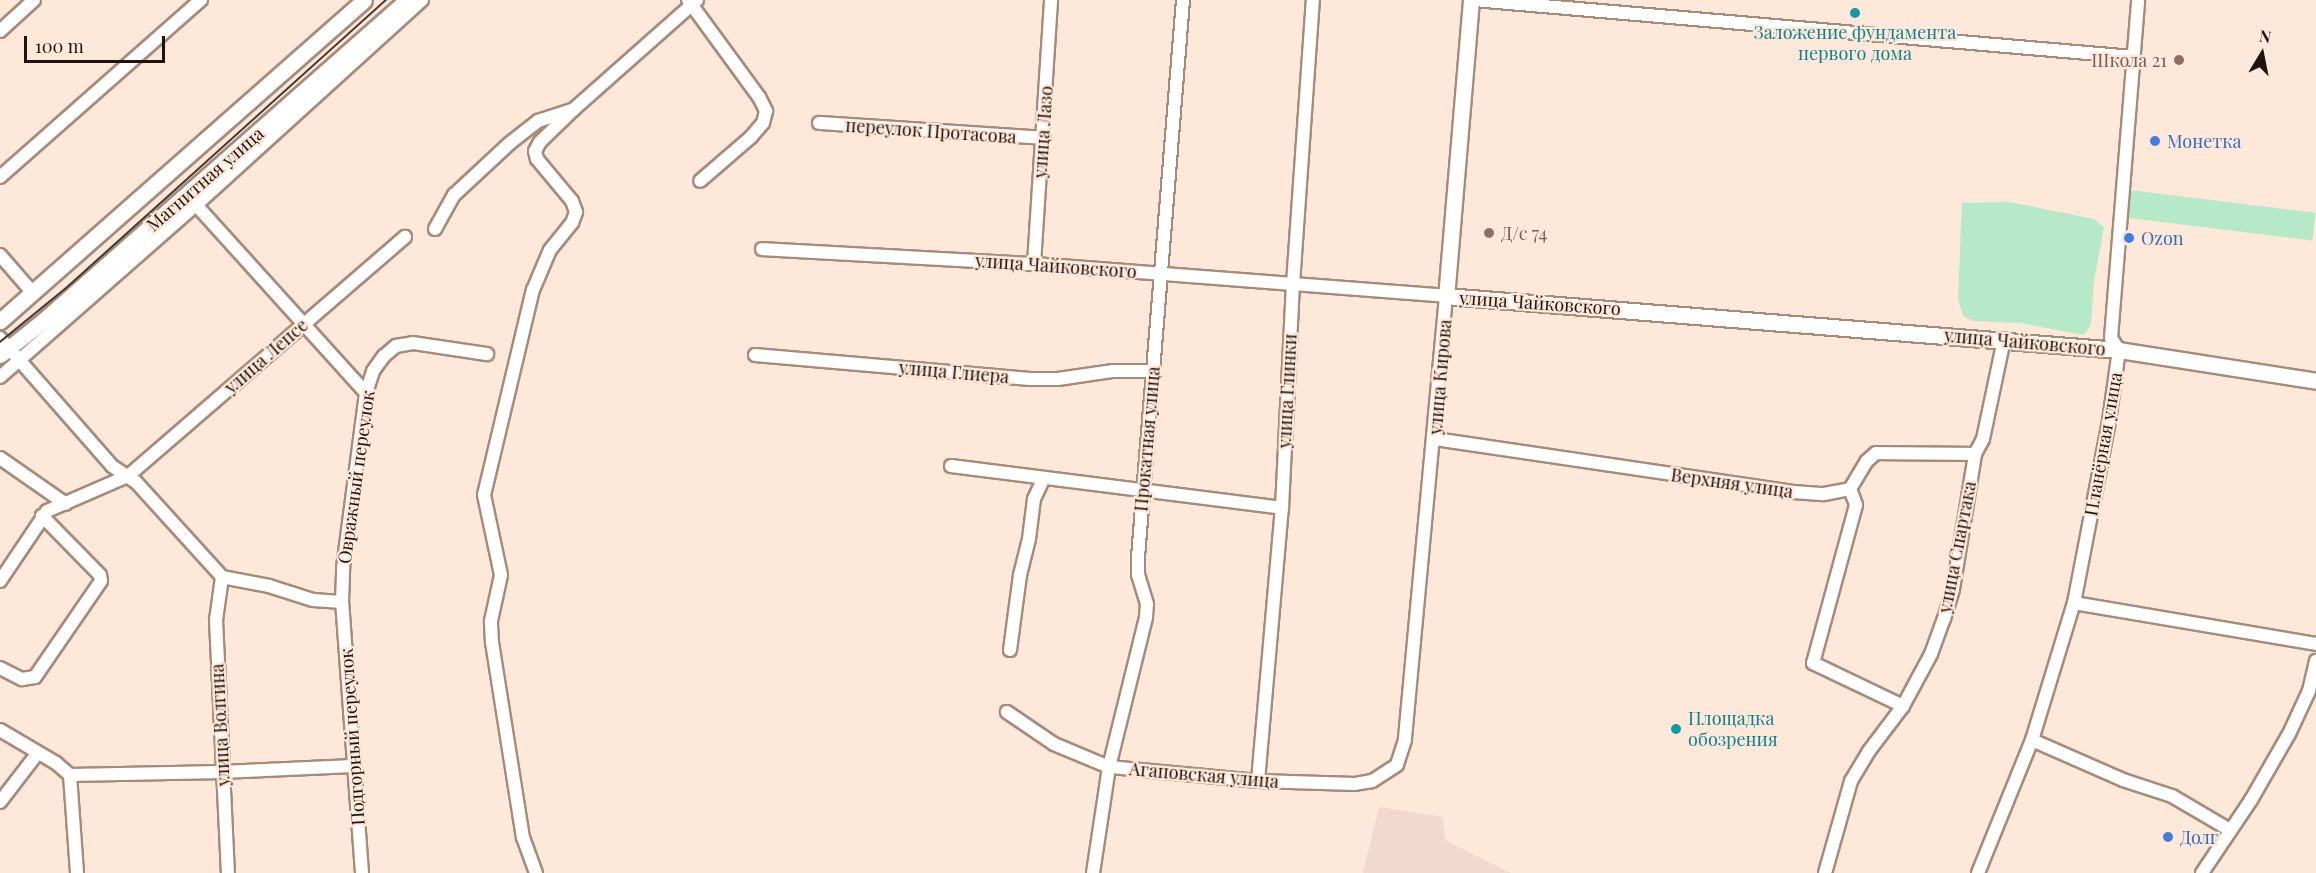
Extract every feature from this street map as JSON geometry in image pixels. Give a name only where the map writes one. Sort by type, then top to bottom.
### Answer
[{"type":"main road","name":"Магнитная улица","points":[[0,321],[364,0]]},
{"type":"main road","name":"Магнитная улица","points":[[8,350],[194,198],[407,0]]},
{"type":"main road","name":"улица Кирова","points":[[1446,296],[1473,0]]},
{"type":"main road","name":"улица Чайковского","points":[[1446,296],[2119,350],[2316,381]]},
{"type":"street","points":[[0,31],[34,0]]},
{"type":"street","points":[[0,177],[201,0]]},
{"type":"street","points":[[366,393],[194,198],[422,0]]},
{"type":"street","name":"улица Лазо","points":[[1034,264],[1051,0]]},
{"type":"street","name":"Прокатная улица","points":[[1093,873],[1109,767],[1146,617],[1145,595],[1137,568],[1183,0]]},
{"type":"street","name":"улица Глинки","points":[[1258,781],[1282,508],[1293,284],[1313,0]]},
{"type":"street","points":[[1473,0],[1611,10],[2133,57]]},
{"type":"street","name":"Планёрная улица","points":[[1978,873],[2032,740],[2074,603],[2109,421],[2119,350],[2111,338],[2138,0]]},
{"type":"street","points":[[536,873],[523,838],[492,643],[491,621],[501,574],[484,495],[533,290],[550,250],[572,223],[576,212],[572,201],[537,159],[535,150],[540,142],[574,109],[692,1],[759,97],[766,111],[763,123],[743,144],[700,181]]},
{"type":"street","points":[[435,229],[454,195],[510,143],[538,121],[574,109]]},
{"type":"street","name":"переулок Протасова","points":[[819,123],[1043,138]]},
{"type":"street","name":"улица Лепсе","points":[[42,516],[128,476],[405,237]]},
{"type":"street","name":"улица Чайковского","points":[[762,249],[1034,264],[1446,296]]},
{"type":"street","points":[[0,255],[32,292]]},
{"type":"street","name":"улица Кирова","points":[[1402,753],[1435,439],[1446,296]]},
{"type":"street","name":"улица Спартака","points":[[1825,873],[1851,781],[1869,750],[1903,706],[1931,654],[1953,589],[1975,454],[1983,439],[2004,339]]},
{"type":"street","name":"Овражный переулок","points":[[342,602],[343,568],[366,393],[373,371],[384,356],[396,346],[413,343],[487,354]]},
{"type":"street","points":[[0,377],[8,350]]},
{"type":"street","points":[[8,350],[112,466],[128,476],[222,577],[269,586],[313,600],[342,602]]},
{"type":"street","name":"улица Глиера","points":[[755,354],[1030,379],[1058,379],[1113,371],[1153,371]]},
{"type":"street","name":"Верхняя улица","points":[[1435,439],[1793,492],[1824,494],[1850,489]]},
{"type":"street","points":[[1903,706],[1813,663],[1856,505],[1850,489],[1868,461],[1876,453],[1975,454]]},
{"type":"street","points":[[0,458],[66,504]]},
{"type":"street","points":[[951,466],[1282,508]]},
{"type":"street","points":[[1010,650],[1020,575],[1029,539],[1034,499],[1044,478]]},
{"type":"street","points":[[0,581],[42,516],[102,578],[35,677],[22,679],[0,668]]},
{"type":"street","name":"улица Волгина","points":[[222,577],[216,620],[228,873]]},
{"type":"street","name":"Подгорный переулок","points":[[342,602],[362,873]]},
{"type":"street","points":[[2074,603],[2316,644]]},
{"type":"street","points":[[2202,873],[2251,800],[2289,734],[2309,691],[2316,661]]},
{"type":"street","name":"Агаповская улица","points":[[1006,712],[1054,744],[1109,767],[1258,781],[1362,784],[1386,775],[1397,765],[1402,753]]},
{"type":"street","points":[[0,730],[37,754],[56,763],[70,775],[222,772],[353,766]]},
{"type":"street","points":[[2032,740],[2123,780],[2172,796],[2230,830]]},
{"type":"street","points":[[0,801],[37,754]]},
{"type":"street","points":[[70,775],[76,873]]},
{"type":"shaded area","points":[[1379,807],[1443,817],[1445,840],[1511,873],[1363,873]]},
{"type":"green space","points":[[2130,190],[2316,213],[2312,241],[2127,218]]},
{"type":"green space","points":[[2009,202],[2094,219],[2104,227],[2094,281],[2091,325],[2084,335],[2020,323],[1973,321],[1963,316],[1958,299],[1962,203]]},
{"type":"tram line","points":[[0,342],[65,289],[386,0]]},
{"type":"place","name":"Заложение фундамента первого дома","points":[[1855,13]]},
{"type":"place","name":"Школа 21","points":[[2179,60]]},
{"type":"place","name":"Монетка","points":[[2155,141]]},
{"type":"place","name":"Д/с 74","points":[[1489,233]]},
{"type":"place","name":"Ozon","points":[[2129,238]]},
{"type":"place","name":"Площадка обозрения","points":[[1676,729]]},
{"type":"place","name":"Долг","points":[[2168,837]]}]
